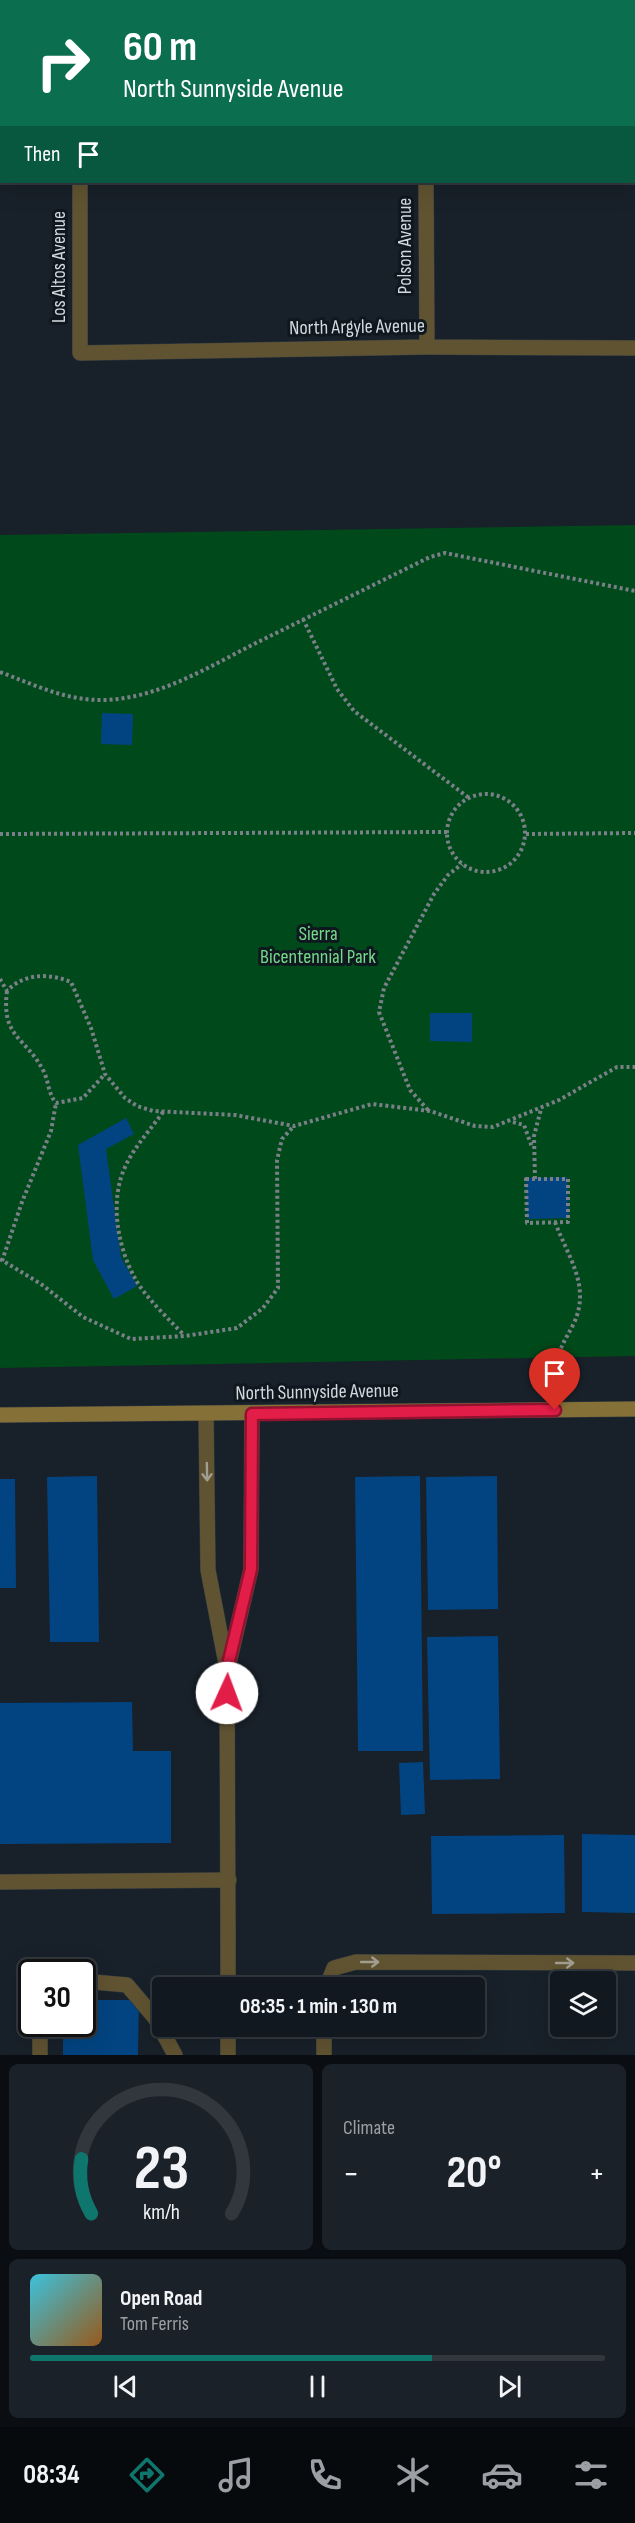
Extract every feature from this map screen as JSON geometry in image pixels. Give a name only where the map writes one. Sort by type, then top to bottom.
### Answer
[{"type":"main road","name":"North Sunnyside Avenue","points":[[0,1415],[635,1409]]},
{"type":"street","name":"Los Altos Avenue","points":[[80,183],[80,353]]},
{"type":"street","name":"Polson Avenue","points":[[426,183],[427,347]]},
{"type":"street","name":"North Argyle Avenue","points":[[80,353],[427,347],[635,348]]},
{"type":"street","points":[[206,1414],[208,1570],[227,1669],[228,1977]]},
{"type":"street","points":[[227,1669],[251,1569],[252,1414]]},
{"type":"street","points":[[0,1882],[229,1880]]},
{"type":"street","points":[[330,1977],[334,1968],[356,1962],[635,1963]]},
{"type":"street","points":[[96,1982],[126,1985],[155,2018],[175,2055]]},
{"type":"street","points":[[40,2037],[40,2055]]},
{"type":"street","points":[[228,2037],[228,2055]]},
{"type":"street","points":[[324,2037],[324,2055]]},
{"type":"path","points":[[0,672],[48,692],[74,699],[105,700],[134,697],[203,670],[430,557],[445,553],[635,591]]},
{"type":"path","points":[[303,619],[337,689],[354,711],[451,787],[469,798]]},
{"type":"path","points":[[489,794],[508,800],[521,815],[526,834],[518,857],[498,871],[485,872],[462,864],[449,844],[447,832],[453,812],[469,798],[489,794]]},
{"type":"path","points":[[0,834],[447,832]]},
{"type":"path","points":[[526,834],[635,833]]},
{"type":"path","points":[[430,1111],[410,1090],[379,1012],[384,988],[434,894],[448,875],[462,864]]},
{"type":"path","points":[[7,991],[29,976],[57,976],[71,982],[91,1028],[105,1074],[124,1098],[137,1106],[163,1112],[235,1115],[294,1126],[372,1104],[430,1111],[475,1126],[493,1127],[542,1108],[617,1067],[635,1067]]},
{"type":"path","points":[[0,980],[7,991],[4,1011],[13,1035],[28,1050],[44,1074],[50,1095],[56,1103],[51,1131],[1,1260],[41,1284],[84,1317],[131,1339],[185,1336],[237,1328],[263,1308],[278,1288],[277,1160],[282,1139],[294,1126]]},
{"type":"path","points":[[56,1103],[84,1098],[105,1074]]},
{"type":"path","points":[[535,1179],[534,1136],[542,1108]]},
{"type":"path","points":[[163,1112],[126,1165],[117,1192],[116,1215],[122,1243],[136,1281],[185,1336]]},
{"type":"path","points":[[510,1122],[524,1125],[535,1160]]},
{"type":"path","points":[[526,1179],[568,1179],[568,1222],[555,1222],[527,1223],[526,1179]]},
{"type":"path","points":[[555,1222],[581,1283],[581,1301],[574,1323],[560,1345],[556,1365]]},
{"type":"green space","name":"Sierra Bicentennial Park","points":[[635,525],[635,1356],[0,1368],[0,535]]},
{"type":"building","points":[[102,713],[133,714],[132,745],[101,744]]},
{"type":"building","points":[[430,1013],[472,1013],[472,1042],[430,1041]]},
{"type":"building","points":[[126,1118],[134,1134],[106,1149],[121,1257],[137,1286],[114,1299],[93,1260],[78,1145]]},
{"type":"building","points":[[567,1177],[569,1218],[527,1219],[526,1178]]},
{"type":"building","points":[[97,1476],[99,1642],[50,1642],[47,1477]]},
{"type":"building","points":[[420,1476],[423,1751],[358,1751],[355,1477]]},
{"type":"building","points":[[497,1476],[498,1609],[428,1610],[426,1477]]},
{"type":"building","points":[[0,1479],[15,1479],[16,1588],[0,1588]]},
{"type":"building","points":[[498,1636],[500,1779],[430,1780],[427,1637]]},
{"type":"building","points":[[132,1702],[133,1751],[171,1751],[171,1843],[0,1844],[0,1703]]},
{"type":"building","points":[[423,1762],[425,1814],[401,1815],[399,1763]]},
{"type":"building","points":[[582,1834],[635,1835],[635,1913],[582,1912]]},
{"type":"building","points":[[564,1835],[565,1913],[432,1914],[431,1836]]},
{"type":"building","points":[[96,2000],[139,2000],[138,2055],[63,2055],[63,2037],[96,2037]]},
{"type":"route","points":[[227,1693],[227,1669],[251,1569],[252,1414],[555,1410]]}]
